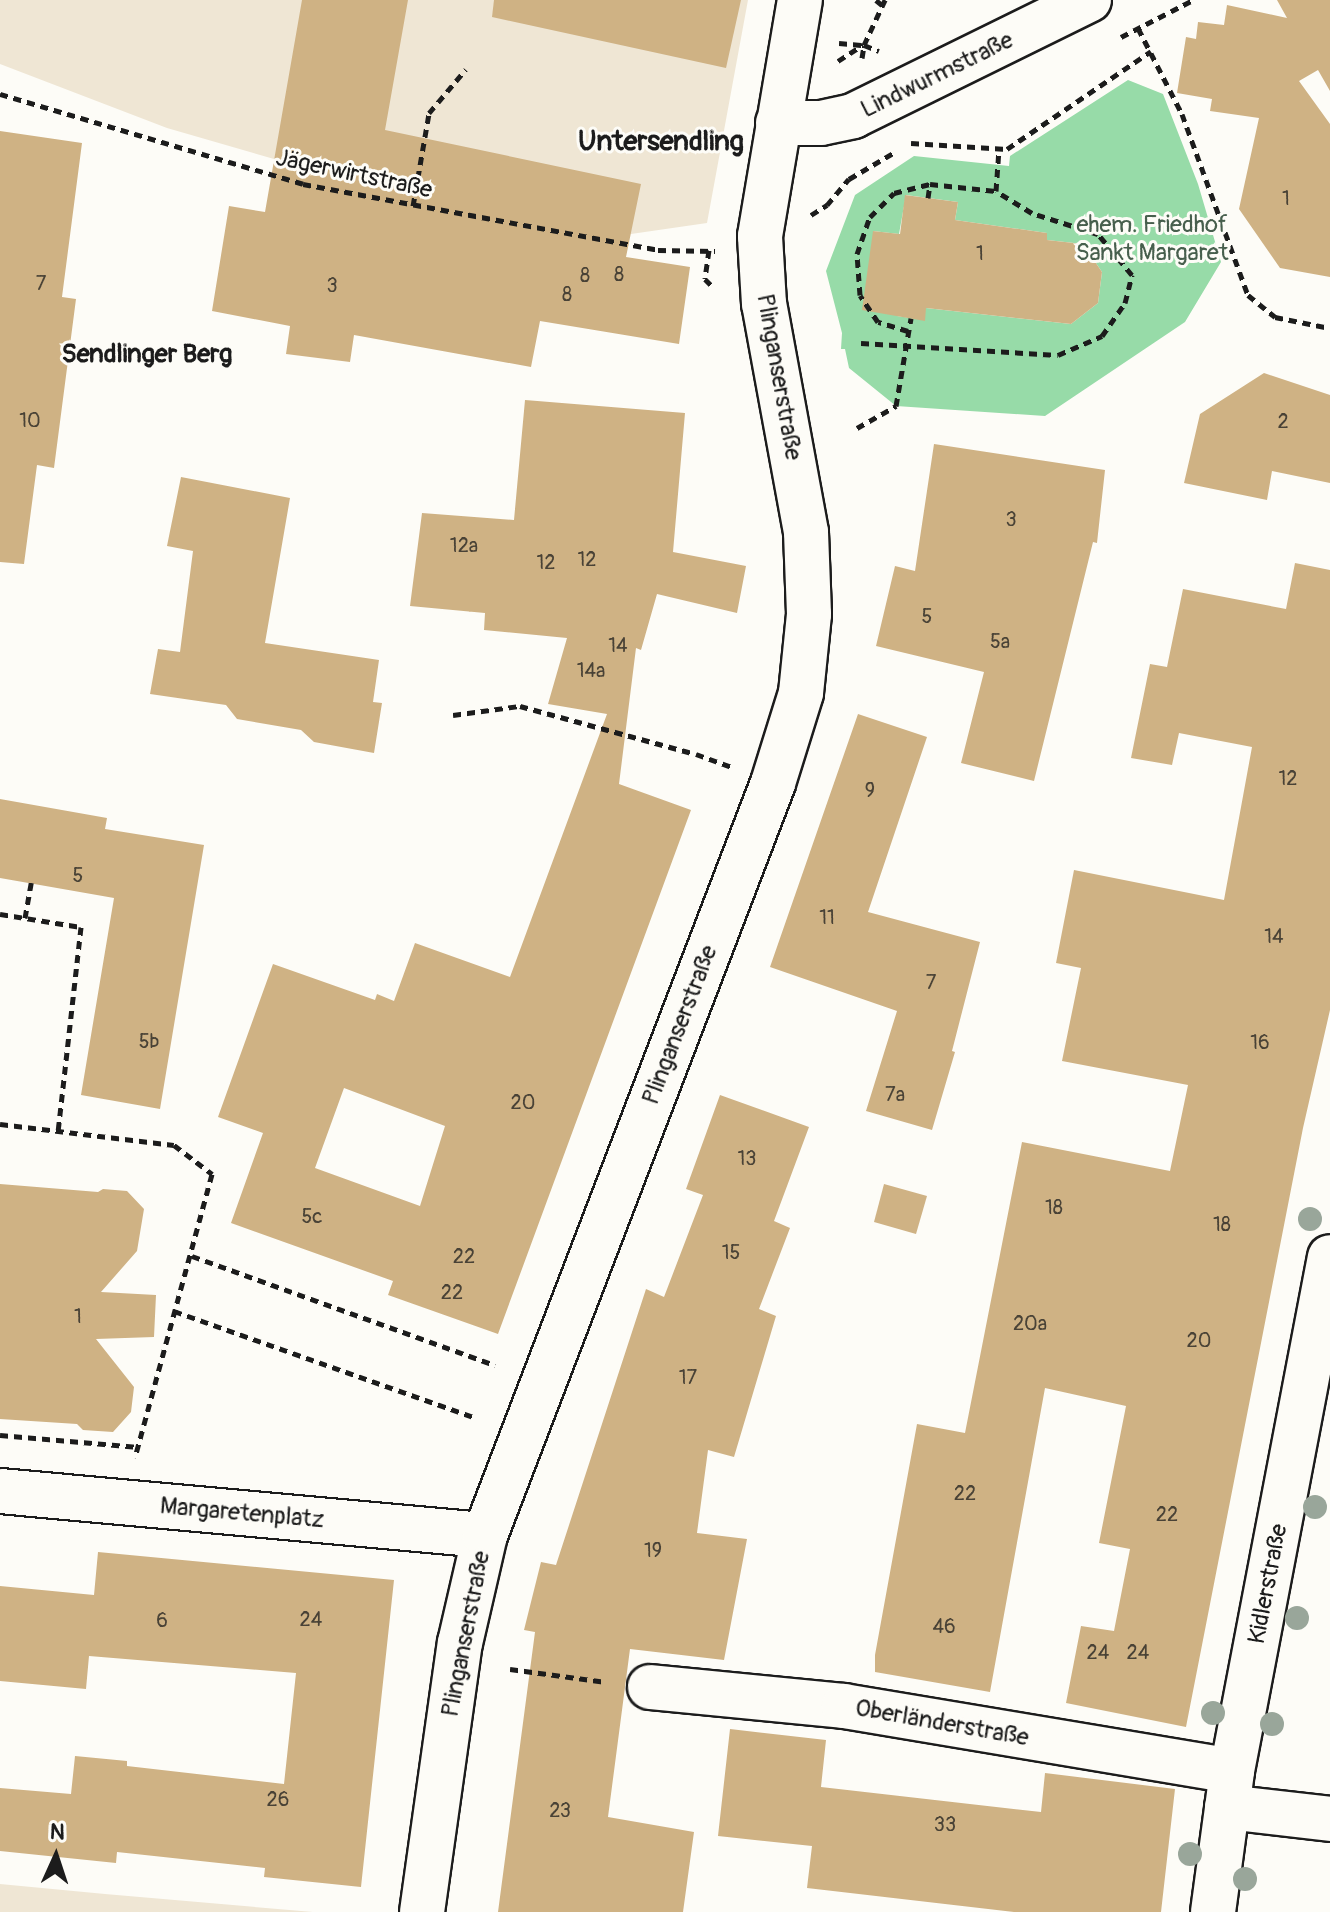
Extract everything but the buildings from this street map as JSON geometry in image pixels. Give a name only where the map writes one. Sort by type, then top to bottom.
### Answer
[{"type":"main road","name":"Plinganserstraße","points":[[422,1912],[460,1643],[485,1535],[773,783],[801,693],[809,614],[806,532],[764,304],[760,236],[800,0]]},
{"type":"main road","name":"Lindwurmstraße","points":[[778,123],[821,123],[853,116],[1089,0]]},
{"type":"main road","name":"Kidlerstraße","points":[[1213,1912],[1230,1789],[1330,1257]]},
{"type":"main road","name":"Margaretenplatz","points":[[0,1491],[485,1535]]},
{"type":"main road","name":"Oberländerstraße","points":[[650,1687],[844,1706],[1230,1789],[1330,1819]]},
{"type":"path","points":[[864,45],[883,3],[876,0]]},
{"type":"path","points":[[1138,28],[1182,114],[1248,295],[1275,317],[1330,328]]},
{"type":"path","points":[[910,143],[1007,149],[1044,127],[1151,51]]},
{"type":"path","points":[[413,206],[429,113],[466,69]]},
{"type":"path","name":"Jägerwirtstraße","points":[[0,94],[277,178],[658,250],[709,253],[705,279]]},
{"type":"path","points":[[996,191],[999,149]]},
{"type":"path","points":[[928,198],[930,184]]},
{"type":"path","points":[[861,343],[1058,355],[1102,336],[1125,303],[1132,275],[1098,234],[1032,213],[996,191],[930,184],[894,193],[870,217],[857,254],[860,295],[878,322],[908,331]]},
{"type":"path","points":[[857,428],[896,406],[911,318]]},
{"type":"path","points":[[453,715],[520,706],[696,754],[773,783]]},
{"type":"path","points":[[25,918],[31,883]]},
{"type":"path","points":[[0,914],[81,927],[58,1132]]},
{"type":"path","points":[[0,1124],[174,1145],[212,1174],[139,1448],[131,1503]]},
{"type":"path","points":[[192,1256],[495,1365]]},
{"type":"path","points":[[174,1311],[474,1417]]},
{"type":"path","points":[[0,1435],[139,1448]]},
{"type":"path","points":[[510,1669],[650,1687]]},
{"type":"shaded area","points":[[0,0],[748,0],[707,223],[631,234],[429,193],[377,176],[274,159],[167,128],[0,64]]},
{"type":"shaded area","points":[[0,1884],[105,1894],[313,1912],[0,1912]]},
{"type":"green space","name":"ehem. Friedhof Sankt Margaret","points":[[1128,80],[1163,94],[1198,184],[1221,262],[1185,322],[1045,416],[896,406],[849,368],[845,349],[841,349],[842,333],[826,271],[855,195],[914,156],[1009,166],[1010,156]],"holes":[[[906,195],[958,202],[955,220],[1047,233],[1047,240],[1083,244],[1102,272],[1098,303],[1071,324],[926,308],[911,318],[897,316],[873,231],[899,234]]]},
{"type":"district","name":"Untersendling","points":[[661,142]]},
{"type":"district","name":"Sendlinger Berg","points":[[147,355]]}]
